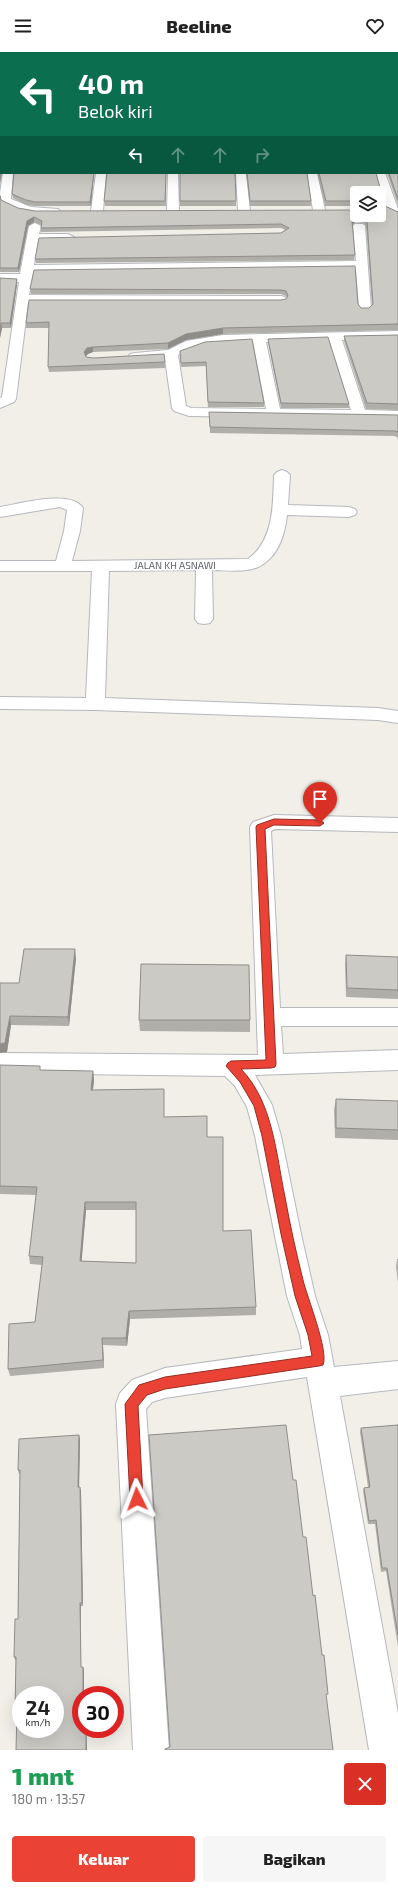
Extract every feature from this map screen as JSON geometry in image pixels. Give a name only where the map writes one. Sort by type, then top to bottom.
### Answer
[{"type":"street","points":[[97,211],[101,174]]},
{"type":"street","points":[[173,174],[173,211]]},
{"type":"street","points":[[241,174],[244,211]]},
{"type":"street","points":[[304,210],[323,210],[312,174]]},
{"type":"street","points":[[380,176],[392,178]]},
{"type":"street","points":[[380,176],[396,211],[386,210]]},
{"type":"street","points":[[5,178],[6,201],[16,206],[35,211],[66,211]]},
{"type":"street","points":[[16,206],[20,193]]},
{"type":"street","points":[[359,226],[365,309]]},
{"type":"street","points":[[0,404],[9,400],[22,299],[34,232],[81,237]]},
{"type":"street","points":[[0,278],[27,274],[281,261],[362,265]]},
{"type":"street","points":[[281,261],[282,314]]},
{"type":"street","points":[[22,299],[281,300]]},
{"type":"street","points":[[121,357],[171,354],[191,344],[223,339],[398,335]]},
{"type":"street","points":[[334,336],[359,414]]},
{"type":"street","points":[[258,338],[274,413]]},
{"type":"street","points":[[0,347],[17,347]]},
{"type":"street","points":[[171,354],[178,408],[190,412],[398,415]]},
{"type":"street","name":"JALAN KH ASNAWI","points":[[0,566],[204,565],[252,563],[260,558],[275,536],[280,510],[282,475]]},
{"type":"street","points":[[0,512],[62,502],[75,508],[72,531],[63,565]]},
{"type":"street","points":[[280,510],[348,512]]},
{"type":"street","points":[[95,704],[101,565]]},
{"type":"street","points":[[204,565],[204,619]]},
{"type":"street","points":[[0,703],[95,704],[282,712],[378,714],[398,717]]},
{"type":"street","points":[[271,1064],[260,827],[274,822],[398,825]]},
{"type":"street","points":[[269,1017],[398,1017]]},
{"type":"street","points":[[0,1063],[231,1066],[398,1060]]},
{"type":"street","points":[[231,1066],[244,1079],[259,1105],[268,1136],[301,1296],[314,1335],[387,1750]]},
{"type":"street","points":[[151,1750],[132,1404],[143,1390],[165,1383],[321,1372],[398,1375]]},
{"type":"building","points":[[14,174],[94,174],[90,202],[35,202],[12,194]]},
{"type":"building","points":[[107,174],[166,174],[165,201],[104,201]]},
{"type":"building","points":[[180,174],[235,174],[236,201],[180,201]]},
{"type":"building","points":[[247,174],[307,174],[311,201],[250,201]]},
{"type":"building","points":[[319,174],[376,174],[380,186],[350,186],[350,201],[326,201]]},
{"type":"building","points":[[389,174],[398,174],[398,199]]},
{"type":"building","points":[[0,196],[1,200],[18,208],[35,211],[350,210],[350,222],[352,222],[355,255],[35,259],[39,238],[281,233],[289,228],[281,224],[41,228],[42,221],[34,217],[27,221],[18,268],[0,268]]},
{"type":"building","points":[[386,206],[398,212],[398,324],[223,328],[186,334],[168,343],[93,347],[87,348],[84,352],[86,357],[93,358],[164,354],[165,362],[48,367],[49,322],[26,323],[29,300],[281,300],[286,299],[288,296],[286,291],[281,290],[30,289],[34,270],[355,266],[358,304],[361,308],[369,308],[373,304],[367,222],[386,222]]},
{"type":"building","points":[[0,278],[17,279],[10,323],[1,323],[0,330]]},
{"type":"building","points":[[398,335],[398,404],[367,403],[344,336]]},
{"type":"building","points":[[328,337],[349,404],[281,403],[268,339]]},
{"type":"building","points":[[252,339],[264,403],[208,402],[206,362],[181,363],[180,351],[205,342]]},
{"type":"building","points":[[209,412],[398,415],[398,432],[210,427]]},
{"type":"building","points":[[24,949],[75,949],[68,1017],[10,1016],[5,1043],[0,1044],[0,983],[19,983]]},
{"type":"building","points":[[346,955],[398,957],[398,990],[347,988]]},
{"type":"building","points":[[141,964],[249,965],[250,1020],[139,1020]]},
{"type":"building","points":[[0,1065],[40,1066],[40,1070],[93,1071],[91,1090],[164,1089],[164,1117],[207,1116],[207,1137],[223,1137],[223,1231],[251,1230],[256,1307],[129,1311],[126,1338],[102,1338],[103,1360],[8,1369],[9,1324],[35,1322],[43,1257],[29,1256],[37,1187],[0,1186]],"holes":[[[85,1202],[136,1202],[136,1263],[80,1261]]]},
{"type":"building","points":[[336,1099],[398,1101],[398,1130],[336,1128]]},
{"type":"building","points":[[286,1425],[293,1480],[296,1480],[303,1537],[306,1537],[322,1655],[324,1655],[328,1694],[326,1694],[333,1750],[165,1750],[170,1747],[149,1435]]},
{"type":"building","points":[[398,1425],[398,1635],[387,1568],[382,1568],[376,1520],[369,1521],[364,1488],[370,1487],[361,1428]]},
{"type":"building","points":[[79,1435],[78,1487],[80,1487],[82,1603],[80,1603],[81,1667],[83,1667],[83,1686],[72,1686],[72,1738],[86,1738],[86,1750],[16,1750],[16,1738],[64,1738],[64,1686],[15,1686],[16,1657],[14,1657],[15,1619],[18,1619],[20,1470],[18,1470],[19,1439]]},
{"type":"route","points":[[137,1499],[132,1404],[143,1390],[165,1383],[319,1360],[314,1335],[301,1296],[268,1136],[259,1105],[244,1079],[231,1066],[271,1064],[260,827],[274,822],[320,823]]}]
